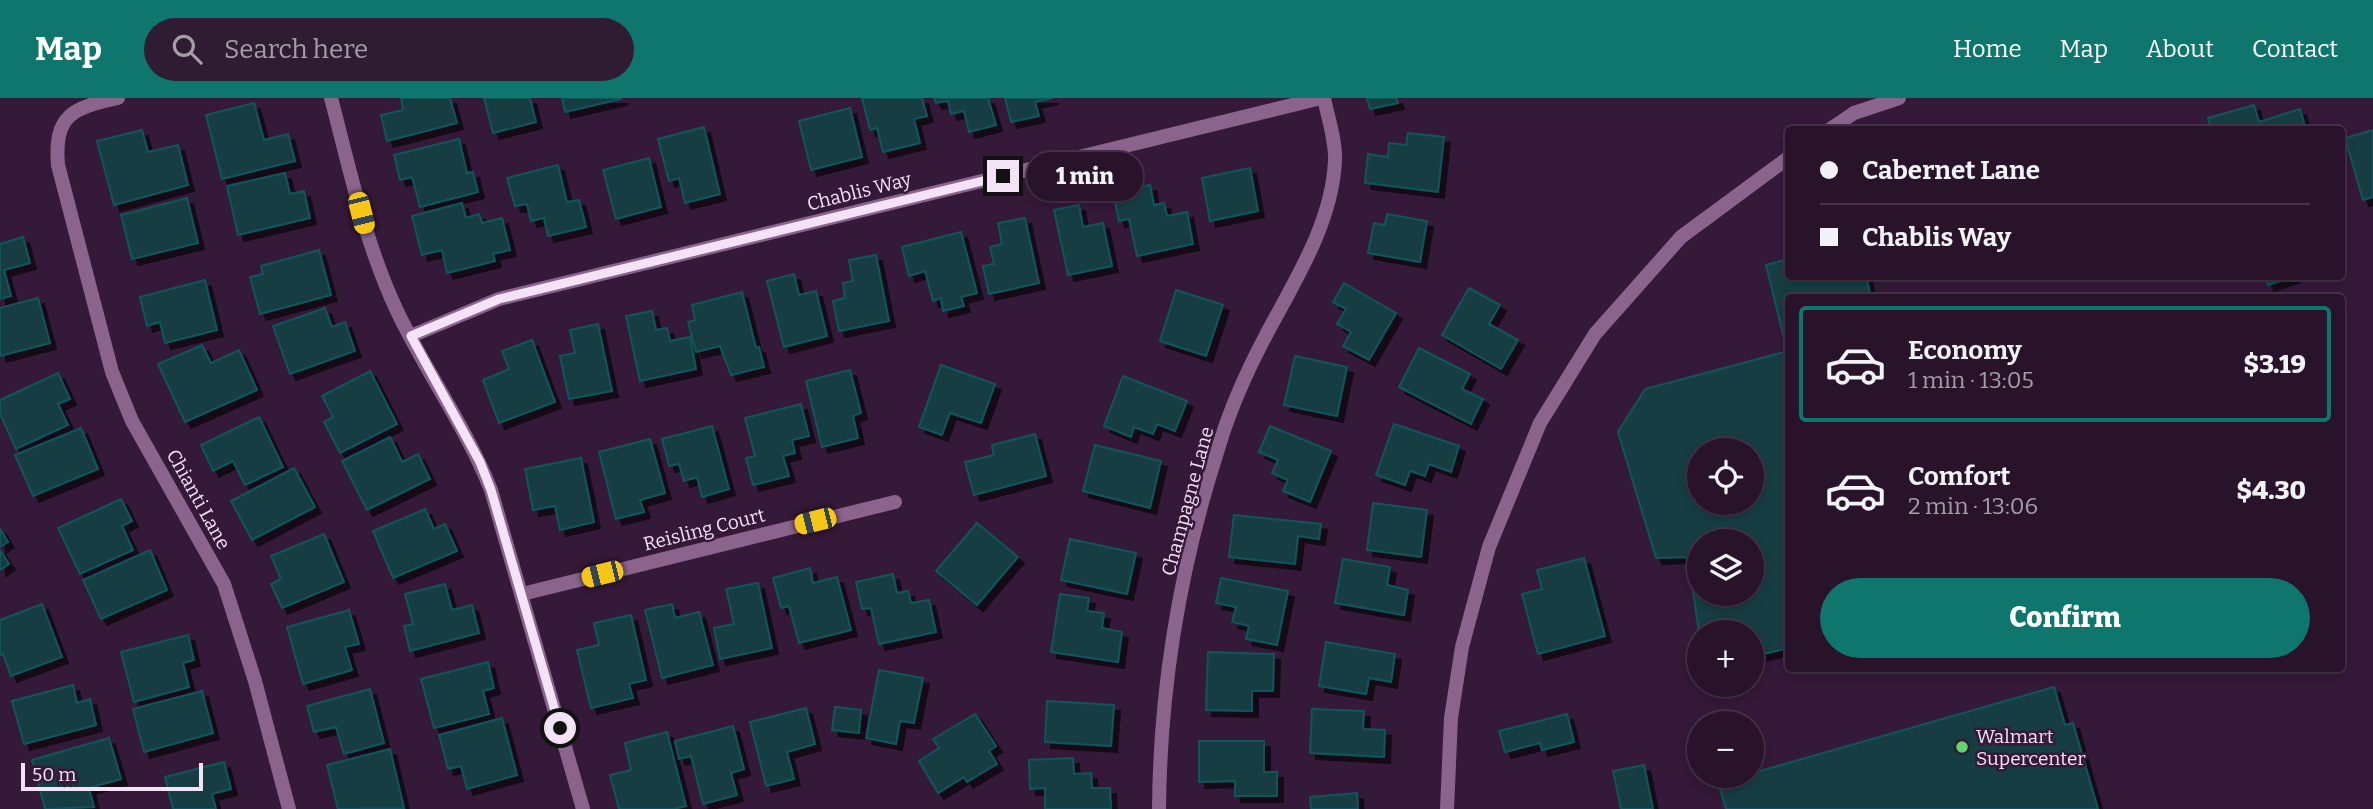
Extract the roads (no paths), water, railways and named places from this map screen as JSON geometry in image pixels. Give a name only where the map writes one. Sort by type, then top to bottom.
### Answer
[{"type":"street","name":"Chianti Lane","points":[[118,98],[91,104],[67,117],[56,138],[58,165],[112,372],[132,421],[225,584],[255,681],[289,809]]},
{"type":"street","points":[[331,98],[367,236],[397,312],[480,462],[522,594],[583,809]]},
{"type":"street","name":"Chablis Way","points":[[411,336],[499,299],[1323,98]]},
{"type":"street","name":"Champagne Lane","points":[[1159,809],[1165,695],[1185,578],[1218,448],[1263,341],[1312,248],[1331,192],[1335,158],[1323,98]]},
{"type":"street","points":[[1835,126],[1854,113],[1899,98]]},
{"type":"street","points":[[1447,809],[1451,718],[1462,647],[1489,547],[1540,423],[1595,334],[1681,237],[1785,160]]},
{"type":"street","name":"Reisling Court","points":[[522,594],[895,502]]},
{"type":"place","name":"Walmart Supercenter","points":[[1962,747]]}]
